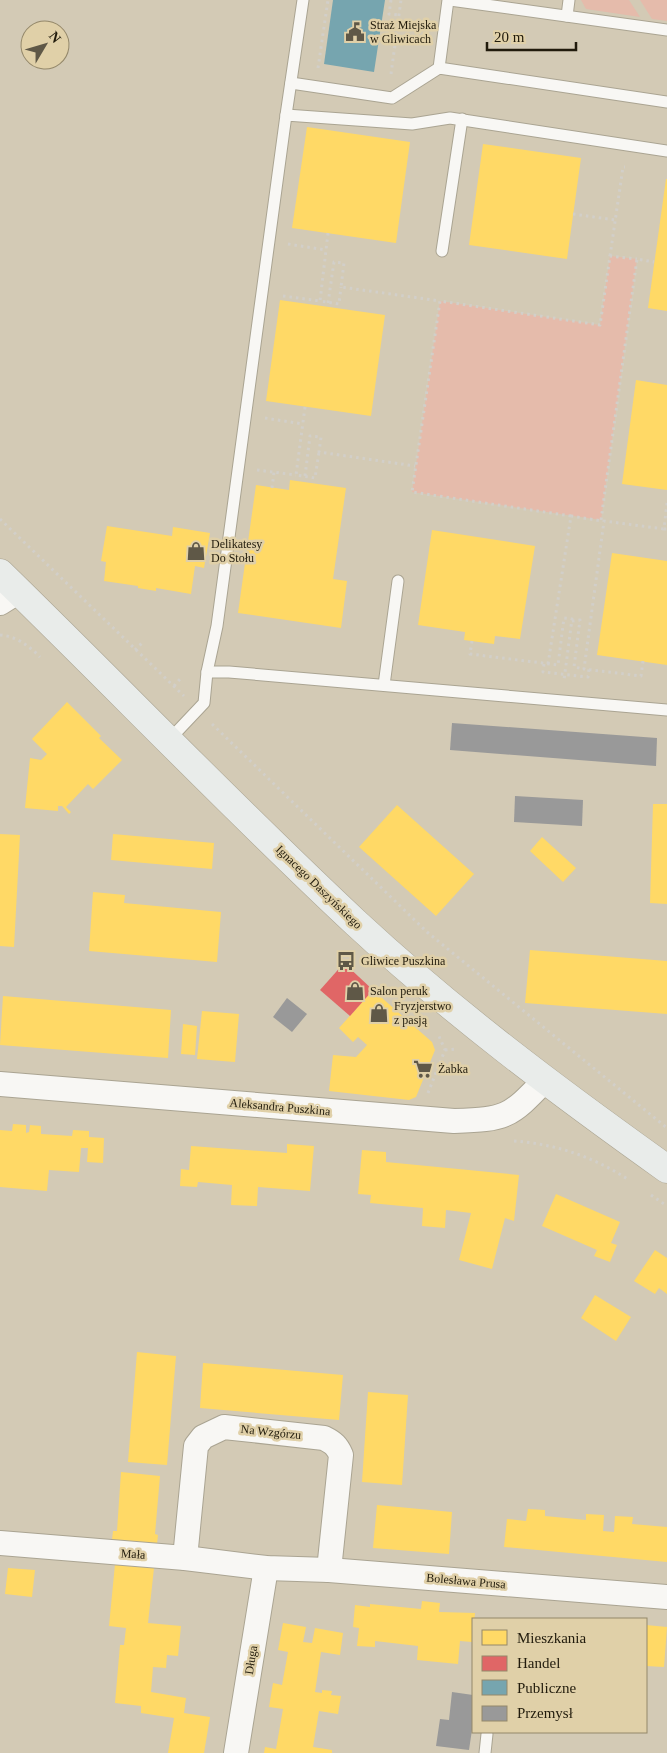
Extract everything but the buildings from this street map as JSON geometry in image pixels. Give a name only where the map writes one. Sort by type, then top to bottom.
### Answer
[{"type":"street","name":"Ignacego Daszyńskiego","points":[[6,589],[169,740],[357,923],[476,1026],[545,1080],[667,1168]]},
{"type":"street","name":"Aleksandra Puszkina","points":[[0,1084],[454,1121],[495,1120],[506,1116],[524,1102],[545,1080]]},
{"type":"street","name":"Na Wzgórzu","points":[[185,1558],[196,1446],[203,1437],[224,1427],[324,1438],[334,1443],[338,1448],[341,1456],[328,1570]]},
{"type":"street","name":"Mała","points":[[0,1544],[185,1558],[266,1568]]},
{"type":"street","name":"Bolesława Prusa","points":[[266,1568],[328,1570],[667,1597]]},
{"type":"street","name":"Długa","points":[[236,1753],[266,1568]]},
{"type":"lane","points":[[169,740],[204,703],[207,672],[217,626],[303,0]]},
{"type":"lane","points":[[438,68],[449,0],[667,30]]},
{"type":"lane","points":[[567,16],[569,0]]},
{"type":"lane","points":[[291,83],[392,98],[438,68],[667,102]]},
{"type":"lane","points":[[286,116],[412,124],[450,118],[667,151]]},
{"type":"lane","points":[[442,251],[462,120]]},
{"type":"lane","points":[[384,685],[398,581]]},
{"type":"lane","points":[[207,672],[384,685],[667,710]]},
{"type":"lane","points":[[485,1753],[488,1734]]},
{"type":"path","points":[[318,72],[328,0]]},
{"type":"path","points":[[391,0],[389,14],[399,15]]},
{"type":"path","points":[[390,82],[401,0]]},
{"type":"path","points":[[341,287],[440,300],[600,325],[623,167],[632,168]]},
{"type":"path","points":[[573,214],[615,220]]},
{"type":"path","points":[[320,301],[328,233]]},
{"type":"path","points":[[284,244],[326,250]]},
{"type":"path","points":[[610,256],[654,262]]},
{"type":"path","points":[[570,516],[546,664],[543,672],[588,677],[587,669],[602,521],[637,260]]},
{"type":"path","points":[[277,295],[339,304],[344,263],[334,262],[328,302]]},
{"type":"path","points":[[440,300],[412,492],[665,529],[667,503]]},
{"type":"path","points":[[296,475],[305,407]]},
{"type":"path","points":[[260,418],[303,424]]},
{"type":"path","points":[[254,470],[315,478],[321,437],[310,436],[305,476]]},
{"type":"path","points":[[318,452],[415,466]]},
{"type":"path","points":[[272,488],[274,472]]},
{"type":"path","points":[[0,519],[104,620]]},
{"type":"path","points":[[472,641],[470,654],[558,665],[564,618],[580,620],[574,667],[641,676],[642,661]]},
{"type":"path","points":[[564,683],[572,619]]},
{"type":"path","points":[[135,650],[143,642]]},
{"type":"path","points":[[174,686],[180,679]]},
{"type":"path","points":[[307,818],[428,932],[667,1128]]},
{"type":"path","points":[[445,1050],[456,1049]]},
{"type":"shaded area","points":[[581,0],[629,0],[640,17],[586,9]]},
{"type":"shaded area","points":[[640,0],[667,0],[667,21],[652,19]]},
{"type":"shaded area","points":[[610,256],[637,259],[601,520],[412,492],[440,301],[600,325]]},
{"type":"place","name":"Straż Miejska w Gliwicach","points":[[355,32]]},
{"type":"place","name":"Delikatesy Do Stołu","points":[[196,551]]},
{"type":"place","name":"Gliwice Puszkina","points":[[346,961]]},
{"type":"place","name":"Salon peruk","points":[[355,991]]},
{"type":"place","name":"Fryzjerstwo z pasją","points":[[379,1013]]},
{"type":"place","name":"Żabka","points":[[423,1069]]}]
